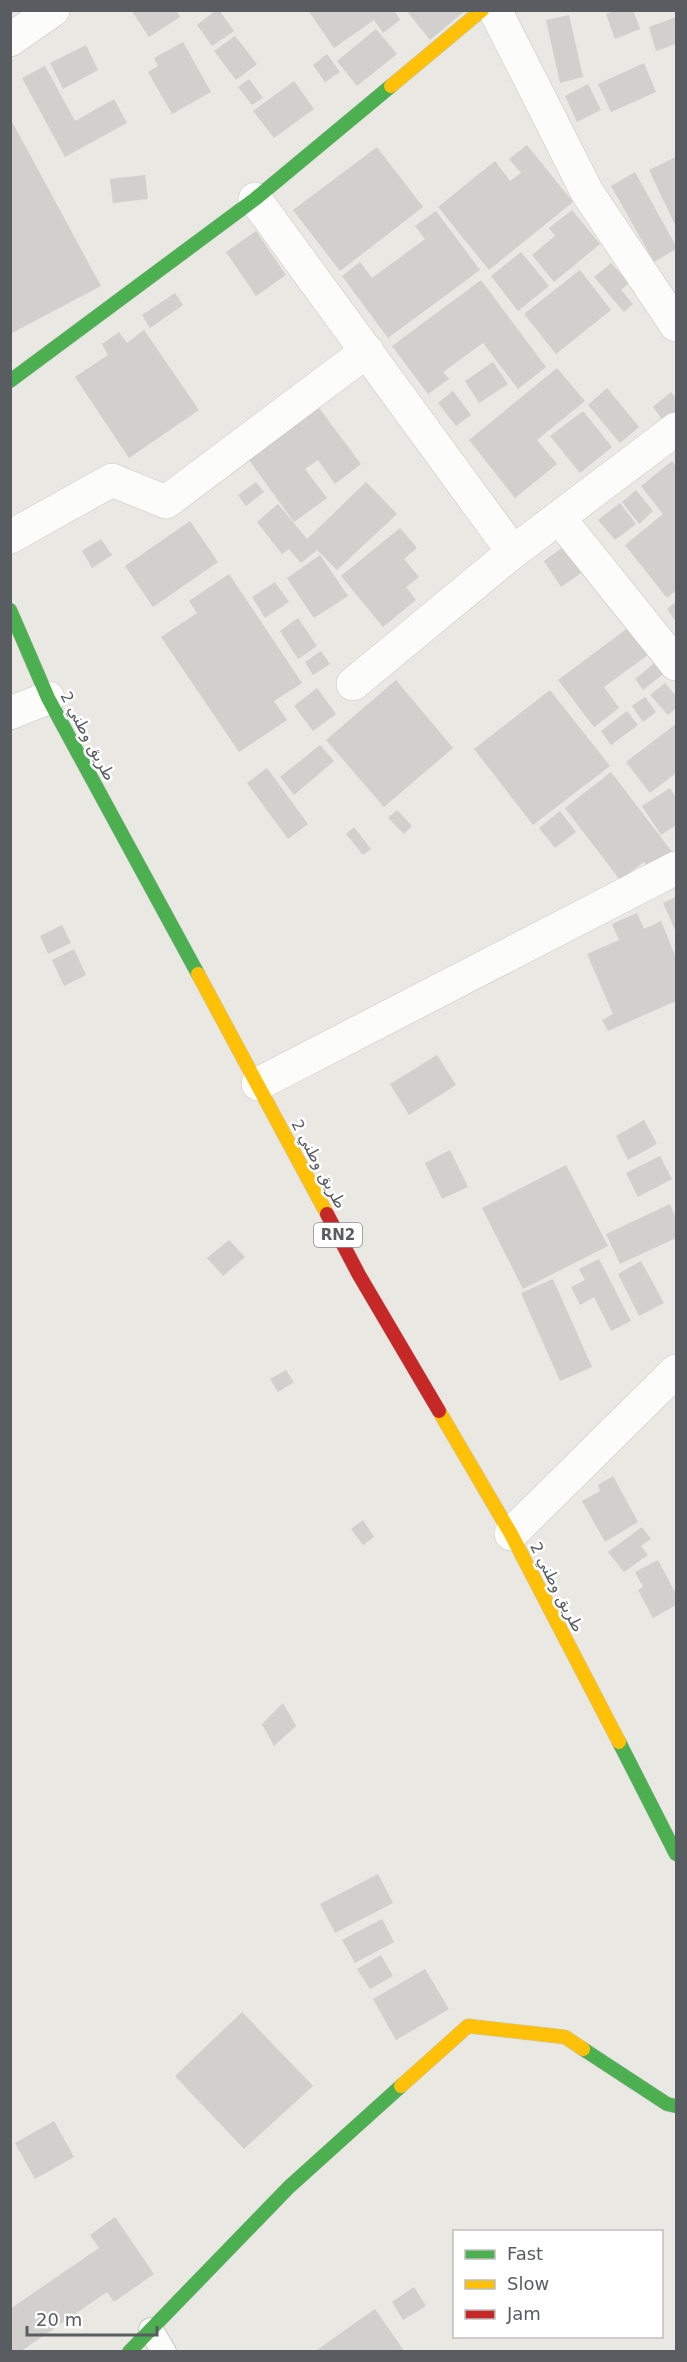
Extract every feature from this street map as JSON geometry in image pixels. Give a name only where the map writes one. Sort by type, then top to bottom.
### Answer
[{"type":"main road","points":[[10,381],[255,199],[482,10]]},
{"type":"main road","name":"طريق وطني 2","points":[[10,610],[48,698],[359,1275],[511,1534],[674,1844]]},
{"type":"main road","points":[[129,2352],[289,2187],[468,2026],[565,2037],[667,2104],[676,2106]]},
{"type":"street","points":[[10,40],[53,10]]},
{"type":"street","points":[[495,10],[587,192],[676,325]]},
{"type":"street","points":[[255,199],[513,552]]},
{"type":"street","points":[[10,537],[112,480],[166,502],[367,351]]},
{"type":"street","points":[[353,684],[513,552],[676,429]]},
{"type":"street","points":[[559,518],[676,664]]},
{"type":"street","points":[[10,712],[48,698]]},
{"type":"street","points":[[258,1084],[676,868]]},
{"type":"street","points":[[511,1534],[676,1371]]},
{"type":"lane","points":[[152,2330],[164,2352]]},
{"type":"building","points":[[131,10],[176,10],[180,17],[149,37]]},
{"type":"building","points":[[219,10],[234,31],[212,46],[197,25]]},
{"type":"building","points":[[308,10],[394,10],[400,20],[383,33],[374,20],[334,48]]},
{"type":"building","points":[[406,10],[466,10],[430,40]]},
{"type":"building","points":[[616,10],[633,10],[640,29],[615,39],[606,14]]},
{"type":"building","points":[[569,15],[583,77],[560,83],[546,20]]},
{"type":"building","points":[[676,17],[676,44],[656,51],[649,27]]},
{"type":"building","points":[[376,29],[397,54],[357,86],[337,61]]},
{"type":"building","points":[[235,36],[257,64],[236,80],[214,51]]},
{"type":"building","points":[[183,42],[211,92],[172,114],[148,72],[158,66],[154,58]]},
{"type":"building","points":[[86,45],[98,70],[63,89],[50,63]]},
{"type":"building","points":[[327,54],[340,72],[325,82],[313,65]]},
{"type":"building","points":[[644,63],[656,92],[611,112],[598,84]]},
{"type":"building","points":[[45,66],[75,121],[114,99],[127,123],[65,157],[22,78]]},
{"type":"building","points":[[249,79],[263,98],[252,105],[238,87]]},
{"type":"building","points":[[294,81],[314,109],[274,138],[253,111]]},
{"type":"building","points":[[588,84],[601,110],[577,122],[565,96]]},
{"type":"building","points":[[10,118],[101,286],[10,334]]},
{"type":"building","points":[[527,145],[573,202],[489,270],[438,207],[495,161],[510,181],[521,173],[509,159]]},
{"type":"building","points":[[377,147],[423,207],[340,271],[293,210]]},
{"type":"building","points":[[676,157],[676,227],[649,170]]},
{"type":"building","points":[[635,172],[676,246],[676,249],[654,262],[611,186]]},
{"type":"building","points":[[145,175],[148,199],[113,203],[110,179]]},
{"type":"building","points":[[572,210],[600,244],[554,282],[532,255],[555,236],[549,228]]},
{"type":"building","points":[[436,211],[480,270],[388,338],[342,276],[360,262],[372,278],[425,239],[415,226]]},
{"type":"building","points":[[256,231],[286,275],[256,296],[226,252]]},
{"type":"building","points":[[521,252],[549,286],[518,311],[491,276]]},
{"type":"building","points":[[611,263],[629,283],[621,290],[633,304],[624,312],[594,277]]},
{"type":"building","points":[[580,270],[611,310],[556,354],[524,314]]},
{"type":"building","points":[[481,280],[546,367],[518,389],[483,343],[443,372],[449,379],[428,394],[392,346]]},
{"type":"building","points":[[175,293],[183,305],[150,328],[142,315]]},
{"type":"building","points":[[144,330],[199,410],[129,458],[75,377],[108,355],[102,344],[119,332],[127,343]]},
{"type":"building","points":[[493,362],[508,384],[479,403],[465,381]]},
{"type":"building","points":[[557,368],[585,401],[537,440],[557,464],[515,498],[469,440]]},
{"type":"building","points":[[607,388],[639,427],[620,443],[588,405]]},
{"type":"building","points":[[453,391],[471,415],[456,426],[438,403]]},
{"type":"building","points":[[671,392],[676,399],[676,414],[665,423],[653,407]]},
{"type":"building","points":[[319,408],[361,464],[335,484],[318,460],[305,469],[327,498],[294,522],[249,460]]},
{"type":"building","points":[[583,411],[612,447],[580,473],[550,436]]},
{"type":"building","points":[[672,461],[676,467],[676,590],[667,598],[625,545],[663,514],[641,486]]},
{"type":"building","points":[[256,482],[264,492],[246,506],[238,495]]},
{"type":"building","points":[[366,482],[397,514],[337,570],[317,550],[301,563],[289,549],[282,554],[257,522],[278,504],[307,539]]},
{"type":"building","points":[[636,490],[653,511],[639,524],[622,502]]},
{"type":"building","points":[[620,503],[636,524],[615,540],[598,520]]},
{"type":"building","points":[[190,521],[218,562],[153,607],[125,566]]},
{"type":"building","points":[[400,528],[417,548],[404,559],[419,577],[406,587],[416,600],[383,627],[341,576]]},
{"type":"building","points":[[101,539],[112,555],[92,568],[82,551]]},
{"type":"building","points":[[566,545],[584,571],[561,587],[544,561]]},
{"type":"building","points":[[320,555],[348,596],[314,618],[287,578]]},
{"type":"building","points":[[229,574],[302,683],[274,701],[287,720],[239,752],[161,637],[197,613],[189,601]]},
{"type":"building","points":[[275,582],[289,602],[265,618],[252,597]]},
{"type":"building","points":[[676,602],[676,622],[667,609]]},
{"type":"building","points":[[298,618],[317,646],[298,659],[280,631]]},
{"type":"building","points":[[629,627],[649,654],[604,687],[619,708],[594,727],[558,680]]},
{"type":"building","points":[[321,651],[330,664],[313,675],[305,662]]},
{"type":"building","points":[[657,661],[666,672],[643,690],[635,679]]},
{"type":"building","points":[[396,680],[453,748],[384,807],[326,740]]},
{"type":"building","points":[[665,683],[676,696],[676,708],[668,715],[650,695]]},
{"type":"building","points":[[317,688],[336,714],[313,731],[294,706]]},
{"type":"building","points":[[550,690],[610,766],[533,825],[474,749]]},
{"type":"building","points":[[645,697],[656,712],[643,722],[632,706]]},
{"type":"building","points":[[627,711],[638,725],[611,745],[601,731]]},
{"type":"building","points":[[676,724],[676,773],[650,793],[626,762]]},
{"type":"building","points":[[320,745],[334,761],[294,795],[280,777]]},
{"type":"building","points":[[267,768],[308,824],[288,839],[247,783]]},
{"type":"building","points":[[611,772],[676,857],[653,875],[644,862],[620,880],[565,808]]},
{"type":"building","points":[[670,788],[676,798],[676,825],[661,835],[642,806]]},
{"type":"building","points":[[397,810],[412,826],[404,834],[388,818]]},
{"type":"building","points":[[560,811],[576,832],[555,848],[539,828]]},
{"type":"building","points":[[354,827],[371,849],[363,855],[346,834]]},
{"type":"building","points":[[676,897],[676,932],[663,903]]},
{"type":"building","points":[[637,913],[644,929],[661,921],[676,958],[676,1001],[608,1031],[602,1020],[613,1014],[587,954],[619,940],[612,924]]},
{"type":"building","points":[[62,925],[71,943],[48,954],[40,936]]},
{"type":"building","points":[[74,949],[86,975],[64,986],[52,960]]},
{"type":"building","points":[[437,1055],[456,1085],[409,1115],[390,1084]]},
{"type":"building","points":[[644,1120],[657,1144],[628,1160],[616,1136]]},
{"type":"building","points":[[450,1150],[468,1187],[442,1199],[425,1163]]},
{"type":"building","points":[[660,1156],[672,1179],[638,1197],[626,1173]]},
{"type":"building","points":[[566,1165],[608,1246],[523,1289],[482,1208]]},
{"type":"building","points":[[670,1204],[676,1219],[676,1238],[620,1264],[606,1234]]},
{"type":"building","points":[[229,1240],[245,1257],[223,1276],[207,1258]]},
{"type":"building","points":[[599,1259],[631,1321],[611,1331],[594,1297],[580,1305],[571,1287],[585,1280],[579,1269]]},
{"type":"building","points":[[641,1261],[664,1303],[639,1316],[618,1274]]},
{"type":"building","points":[[553,1279],[592,1367],[560,1381],[521,1293]]},
{"type":"building","points":[[286,1370],[294,1382],[278,1392],[270,1379]]},
{"type":"building","points":[[613,1476],[638,1522],[605,1542],[582,1501],[600,1491],[598,1485]]},
{"type":"building","points":[[363,1520],[374,1537],[363,1545],[351,1529]]},
{"type":"building","points":[[642,1527],[651,1539],[641,1546],[648,1555],[624,1572],[608,1552]]},
{"type":"building","points":[[658,1560],[676,1594],[676,1605],[653,1618],[638,1590],[643,1587],[635,1572]]},
{"type":"building","points":[[283,1703],[296,1726],[274,1746],[262,1724]]},
{"type":"building","points":[[378,1874],[393,1903],[335,1933],[320,1904]]},
{"type":"building","points":[[382,1919],[394,1942],[355,1963],[342,1940]]},
{"type":"building","points":[[381,1955],[393,1976],[370,1989],[357,1969]]},
{"type":"building","points":[[425,1969],[449,2009],[396,2040],[373,1999]]},
{"type":"building","points":[[242,2012],[313,2086],[244,2149],[175,2076]]},
{"type":"building","points":[[54,2121],[74,2157],[35,2179],[15,2143]]},
{"type":"building","points":[[115,2217],[154,2274],[114,2302],[107,2292],[20,2352],[10,2352],[10,2309],[99,2248],[90,2235]]},
{"type":"building","points":[[414,2287],[426,2306],[403,2320],[392,2302]]},
{"type":"building","points":[[375,2309],[405,2352],[314,2352]]},
{"type":"traffic: fast","points":[[10,381],[255,199],[391,86]]},
{"type":"traffic: fast","points":[[10,610],[48,698],[198,974]]},
{"type":"traffic: fast","points":[[619,1742],[676,1854]]},
{"type":"traffic: fast","points":[[583,2049],[667,2104],[676,2106]]},
{"type":"traffic: fast","points":[[129,2352],[289,2187],[401,2086]]},
{"type":"traffic: slow","points":[[391,86],[482,10]]},
{"type":"traffic: slow","points":[[198,974],[327,1214]]},
{"type":"traffic: slow","points":[[439,1411],[511,1534],[619,1742]]},
{"type":"traffic: slow","points":[[401,2086],[468,2026],[565,2037],[583,2049]]},
{"type":"traffic: jam","points":[[327,1214],[359,1275],[439,1411]]}]
